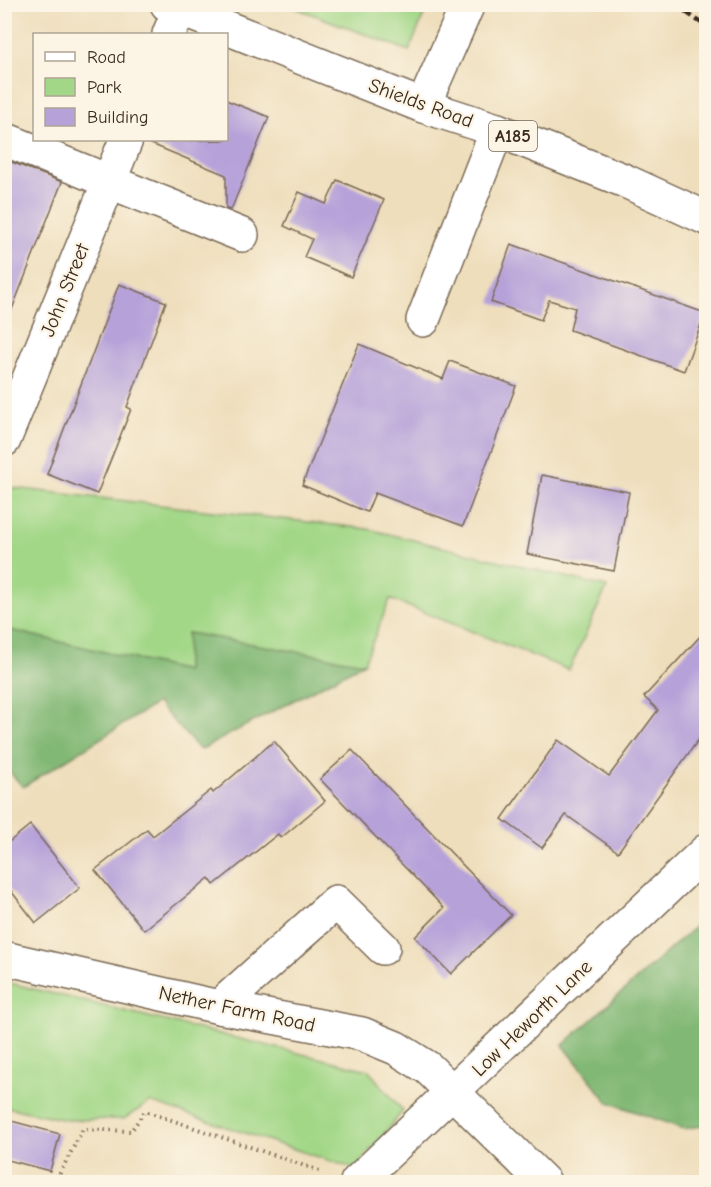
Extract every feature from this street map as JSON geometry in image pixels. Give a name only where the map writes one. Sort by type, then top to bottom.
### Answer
[{"type":"street","points":[[423,106],[468,4]]},
{"type":"street","name":"Shields Road","points":[[172,16],[219,33]]},
{"type":"street","name":"Shields Road","points":[[228,36],[497,130],[623,180],[706,218]]},
{"type":"street","points":[[423,320],[497,130]]},
{"type":"street","points":[[4,139],[242,235]]},
{"type":"street","name":"John Street","points":[[4,440],[126,141]]},
{"type":"street","name":"Low Heworth Lane","points":[[357,1182],[706,851]]},
{"type":"street","points":[[219,1007],[336,902],[384,948]]},
{"type":"street","name":"Nether Farm Road","points":[[4,957],[219,1007],[362,1034],[396,1047],[428,1068],[544,1182]]},
{"type":"path","points":[[4,1181],[56,1181],[82,1129],[131,1131],[145,1111],[322,1171]]},
{"type":"green space","points":[[288,5],[428,5],[409,51]]},
{"type":"green space","points":[[5,487],[368,529],[607,587],[569,670],[390,599],[364,663],[187,633],[186,671],[5,629]]},
{"type":"green space","points":[[5,629],[186,671],[187,633],[364,663],[200,750],[157,703],[23,787],[5,767]]},
{"type":"green space","points":[[706,917],[706,1125],[684,1129],[608,1102],[563,1045]]},
{"type":"green space","points":[[5,982],[368,1070],[403,1111],[355,1169],[150,1102],[124,1119],[67,1120],[5,1107]]},
{"type":"building","points":[[228,101],[269,117],[231,210],[226,209],[226,175],[144,141],[228,141]]},
{"type":"building","points":[[4,159],[62,182],[7,322],[4,322]]},
{"type":"building","points":[[337,180],[384,200],[351,277],[304,257],[312,239],[284,226],[299,192],[326,204]]},
{"type":"building","points":[[511,244],[705,313],[684,371],[570,330],[575,308],[549,300],[541,320],[491,302]]},
{"type":"building","points":[[119,284],[166,302],[127,407],[131,409],[97,494],[47,474]]},
{"type":"building","points":[[359,344],[443,379],[450,361],[516,386],[463,526],[375,493],[367,512],[302,485]]},
{"type":"building","points":[[542,475],[629,492],[614,571],[527,554]]},
{"type":"building","points":[[706,630],[706,729],[618,852],[566,815],[542,848],[502,819],[558,740],[609,776],[658,710],[644,697]]},
{"type":"building","points":[[274,741],[325,801],[281,838],[278,834],[214,885],[209,878],[144,930],[95,870],[147,829],[153,836],[211,790],[213,793]]},
{"type":"building","points":[[352,750],[511,915],[451,974],[415,937],[444,908],[320,779]]},
{"type":"building","points":[[30,825],[80,888],[36,923],[4,882],[4,846]]},
{"type":"building","points":[[4,1119],[60,1134],[50,1171],[4,1159]]},
{"type":"railway","points":[[674,4],[706,26]]}]
